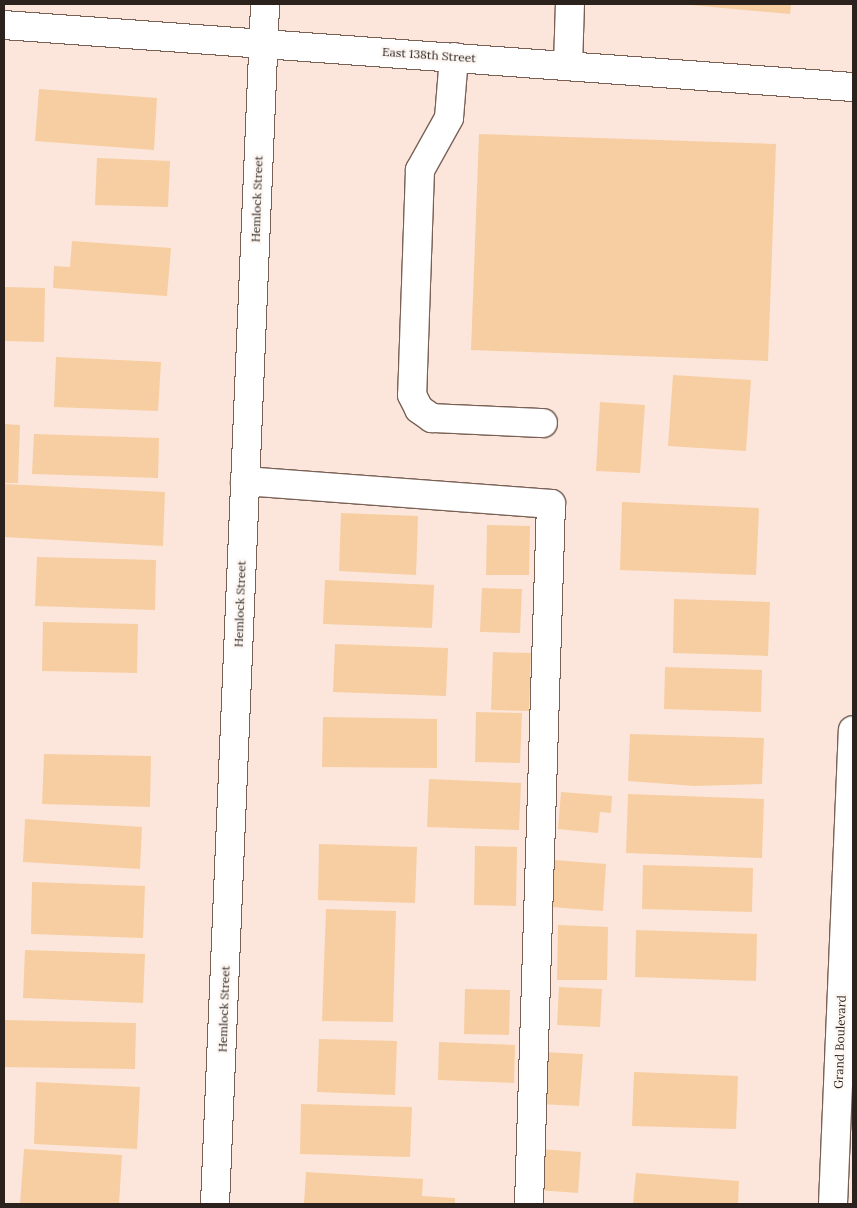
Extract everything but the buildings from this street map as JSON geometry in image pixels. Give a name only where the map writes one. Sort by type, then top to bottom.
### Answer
[{"type":"street","name":"Hemlock Street","points":[[216,1204],[265,4]]},
{"type":"street","points":[[568,66],[570,4]]},
{"type":"street","name":"East 138th Street","points":[[4,25],[853,87]]},
{"type":"street","points":[[454,57],[449,118],[420,170],[412,394],[419,409],[432,418],[543,423]]},
{"type":"street","points":[[246,481],[551,504],[529,1204]]},
{"type":"street","name":"Grand Boulevard","points":[[833,1204],[853,730]]}]
